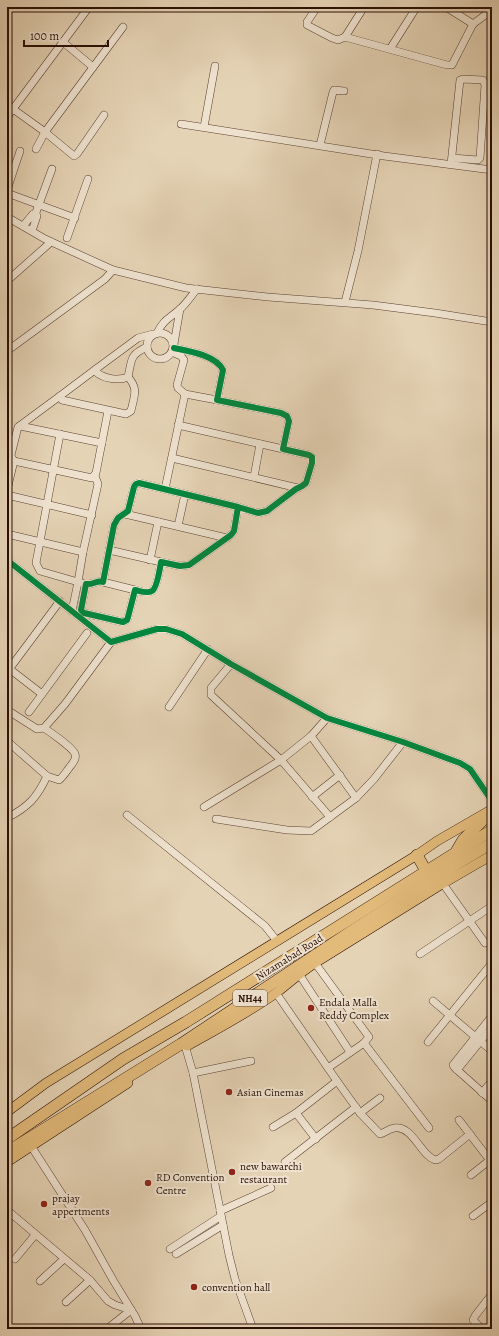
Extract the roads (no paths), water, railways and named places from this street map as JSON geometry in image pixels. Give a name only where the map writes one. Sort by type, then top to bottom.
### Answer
[{"type":"highway","points":[[456,852],[463,840],[492,810]]},
{"type":"highway","name":"Nizamabad Road","points":[[7,1139],[123,1059],[186,1022],[492,830]]},
{"type":"highway","name":"Nizamabad Road","points":[[7,1152],[184,1045],[353,930],[440,880],[492,843]]},
{"type":"highway","points":[[417,855],[426,870]]},
{"type":"main road","name":"Nizamabad Road","points":[[7,1112],[46,1083],[417,855],[442,837],[492,810]]},
{"type":"main road","name":"Nizamabad Road","points":[[7,1162],[184,1045],[245,1013],[276,993],[298,974],[440,880],[492,855]]},
{"type":"street","points":[[7,117],[89,7]]},
{"type":"street","points":[[317,7],[307,22],[307,25],[338,40],[345,36],[364,7]]},
{"type":"street","points":[[446,7],[473,24]]},
{"type":"street","points":[[390,50],[416,8]]},
{"type":"street","points":[[345,36],[390,50],[452,65],[473,24],[491,13]]},
{"type":"street","points":[[36,148],[45,132],[123,27]]},
{"type":"street","points":[[63,42],[93,67]]},
{"type":"street","points":[[204,127],[215,66]]},
{"type":"street","points":[[460,80],[483,80],[485,85],[480,158],[478,160],[452,161],[460,80]]},
{"type":"street","points":[[320,145],[333,92],[332,87],[344,91]]},
{"type":"street","points":[[13,110],[45,132],[74,156],[76,156],[104,115]]},
{"type":"street","points":[[181,124],[377,154],[452,161],[492,170]]},
{"type":"street","points":[[20,151],[7,191],[75,218]]},
{"type":"street","points":[[345,302],[358,250],[377,154]]},
{"type":"street","points":[[32,231],[37,216],[35,215],[52,169]]},
{"type":"street","points":[[68,238],[88,179]]},
{"type":"street","points":[[23,226],[33,214],[35,215]]},
{"type":"street","points":[[7,217],[51,242],[113,270],[186,288],[268,297],[373,304],[435,312],[492,322]]},
{"type":"street","points":[[7,281],[51,242]]},
{"type":"street","points":[[7,351],[105,279],[113,270]]},
{"type":"street","points":[[180,309],[173,348],[169,356],[166,358],[157,359],[149,354],[147,341],[155,334],[166,319],[180,309],[197,290]]},
{"type":"street","points":[[7,490],[14,460],[11,455],[17,431],[20,426],[138,338],[161,332],[169,336],[173,348],[184,360],[178,388],[186,394],[281,413],[287,416],[289,421],[283,448]]},
{"type":"street","points":[[128,377],[132,358],[135,354],[147,347]]},
{"type":"street","points":[[173,348],[200,354],[217,362],[221,366],[223,370],[217,400]]},
{"type":"street","points":[[96,369],[98,374],[115,379],[124,379],[128,377]]},
{"type":"street","points":[[60,396],[63,401],[108,411],[126,414],[130,413],[136,389],[128,377]]},
{"type":"street","points":[[165,489],[186,394]]},
{"type":"street","points":[[72,611],[98,484],[95,476],[108,411]]},
{"type":"street","points":[[103,582],[114,525],[118,518],[128,511],[136,484],[139,483],[165,489],[258,513],[267,511],[306,483],[312,464],[312,457],[309,455],[178,425]]},
{"type":"street","points":[[20,426],[102,443]]},
{"type":"street","points":[[60,434],[36,563],[38,569],[40,571],[86,584],[92,584],[100,581],[146,592],[152,591],[155,588],[161,562]]},
{"type":"street","points":[[254,477],[260,444]]},
{"type":"street","points":[[172,458],[298,488]]},
{"type":"street","points":[[14,460],[92,478],[95,476]]},
{"type":"street","points":[[178,526],[185,494]]},
{"type":"street","points":[[7,495],[92,514]]},
{"type":"street","points":[[109,550],[180,566],[189,565],[234,532],[238,507]]},
{"type":"street","points":[[124,514],[227,538]]},
{"type":"street","points":[[150,560],[158,522]]},
{"type":"street","points":[[7,534],[83,552]]},
{"type":"street","points":[[7,560],[53,592],[60,601],[111,642]]},
{"type":"street","points":[[86,584],[81,610],[123,622],[127,620],[135,590]]},
{"type":"street","points":[[42,694],[8,669],[60,601]]},
{"type":"street","points":[[7,710],[38,729],[44,728],[65,704],[111,642],[157,629],[166,629],[182,634],[231,664],[327,718],[403,742],[460,763],[470,769],[492,801]]},
{"type":"street","points":[[29,712],[87,633]]},
{"type":"street","points":[[169,707],[208,649]]},
{"type":"street","points":[[231,664],[212,688],[211,695],[281,760],[330,818]]},
{"type":"street","points":[[204,807],[281,760],[311,736],[327,718]]},
{"type":"street","points":[[7,741],[47,776],[59,780],[75,759],[76,755],[44,728]]},
{"type":"street","points":[[311,736],[356,798]]},
{"type":"street","points":[[216,820],[287,830],[311,831],[356,798],[374,779],[403,742]]},
{"type":"street","points":[[312,797],[340,775]]},
{"type":"street","points":[[7,818],[28,805],[47,776]]},
{"type":"street","points":[[127,815],[265,926],[277,941]]},
{"type":"street","points":[[440,880],[484,943]]},
{"type":"street","points":[[420,954],[492,906]]},
{"type":"street","points":[[315,963],[368,1035],[368,1039],[364,1043],[328,1068]]},
{"type":"street","points":[[428,1042],[492,963]]},
{"type":"street","points":[[298,974],[350,1052]]},
{"type":"street","points":[[276,993],[358,1110],[380,1134],[384,1134],[390,1129],[394,1128],[405,1130],[431,1159],[435,1160],[439,1159],[470,1134]]},
{"type":"street","points":[[433,1001],[492,1051]]},
{"type":"street","points":[[492,1016],[457,1070],[492,1101]]},
{"type":"street","points":[[477,1039],[492,1027]]},
{"type":"street","points":[[364,1043],[429,1128]]},
{"type":"street","points":[[184,1045],[193,1072],[220,1214],[235,1279],[253,1329]]},
{"type":"street","points":[[193,1072],[251,1061]]},
{"type":"street","points":[[273,1127],[296,1113],[337,1081]]},
{"type":"street","points":[[482,1093],[492,1081]]},
{"type":"street","points":[[285,1162],[358,1110],[380,1098]]},
{"type":"street","points":[[296,1113],[316,1139]]},
{"type":"street","points":[[459,1120],[491,1161],[471,1175]]},
{"type":"street","points":[[31,1146],[85,1230],[141,1329]]},
{"type":"street","points":[[170,1249],[220,1214],[271,1188]]},
{"type":"street","points":[[473,1216],[492,1202]]},
{"type":"street","points":[[7,1210],[90,1280],[108,1301],[131,1310]]},
{"type":"street","points":[[176,1254],[223,1225]]},
{"type":"street","points":[[15,1259],[35,1235]]},
{"type":"street","points":[[40,1281],[64,1259]]},
{"type":"street","points":[[66,1302],[90,1280]]},
{"type":"street","points":[[482,1329],[473,1320],[492,1294]]},
{"type":"street","points":[[106,1329],[131,1310]]},
{"type":"place","name":"Endala Malla Reddy Complex","points":[[311,1008]]},
{"type":"place","name":"Asian Cinemas","points":[[229,1092]]},
{"type":"place","name":"new bawarchi restaurant","points":[[232,1172]]},
{"type":"place","name":"RD Convention Centre","points":[[148,1183]]},
{"type":"place","name":"prajay appertments","points":[[44,1204]]},
{"type":"place","name":"convention hall","points":[[194,1287]]}]
